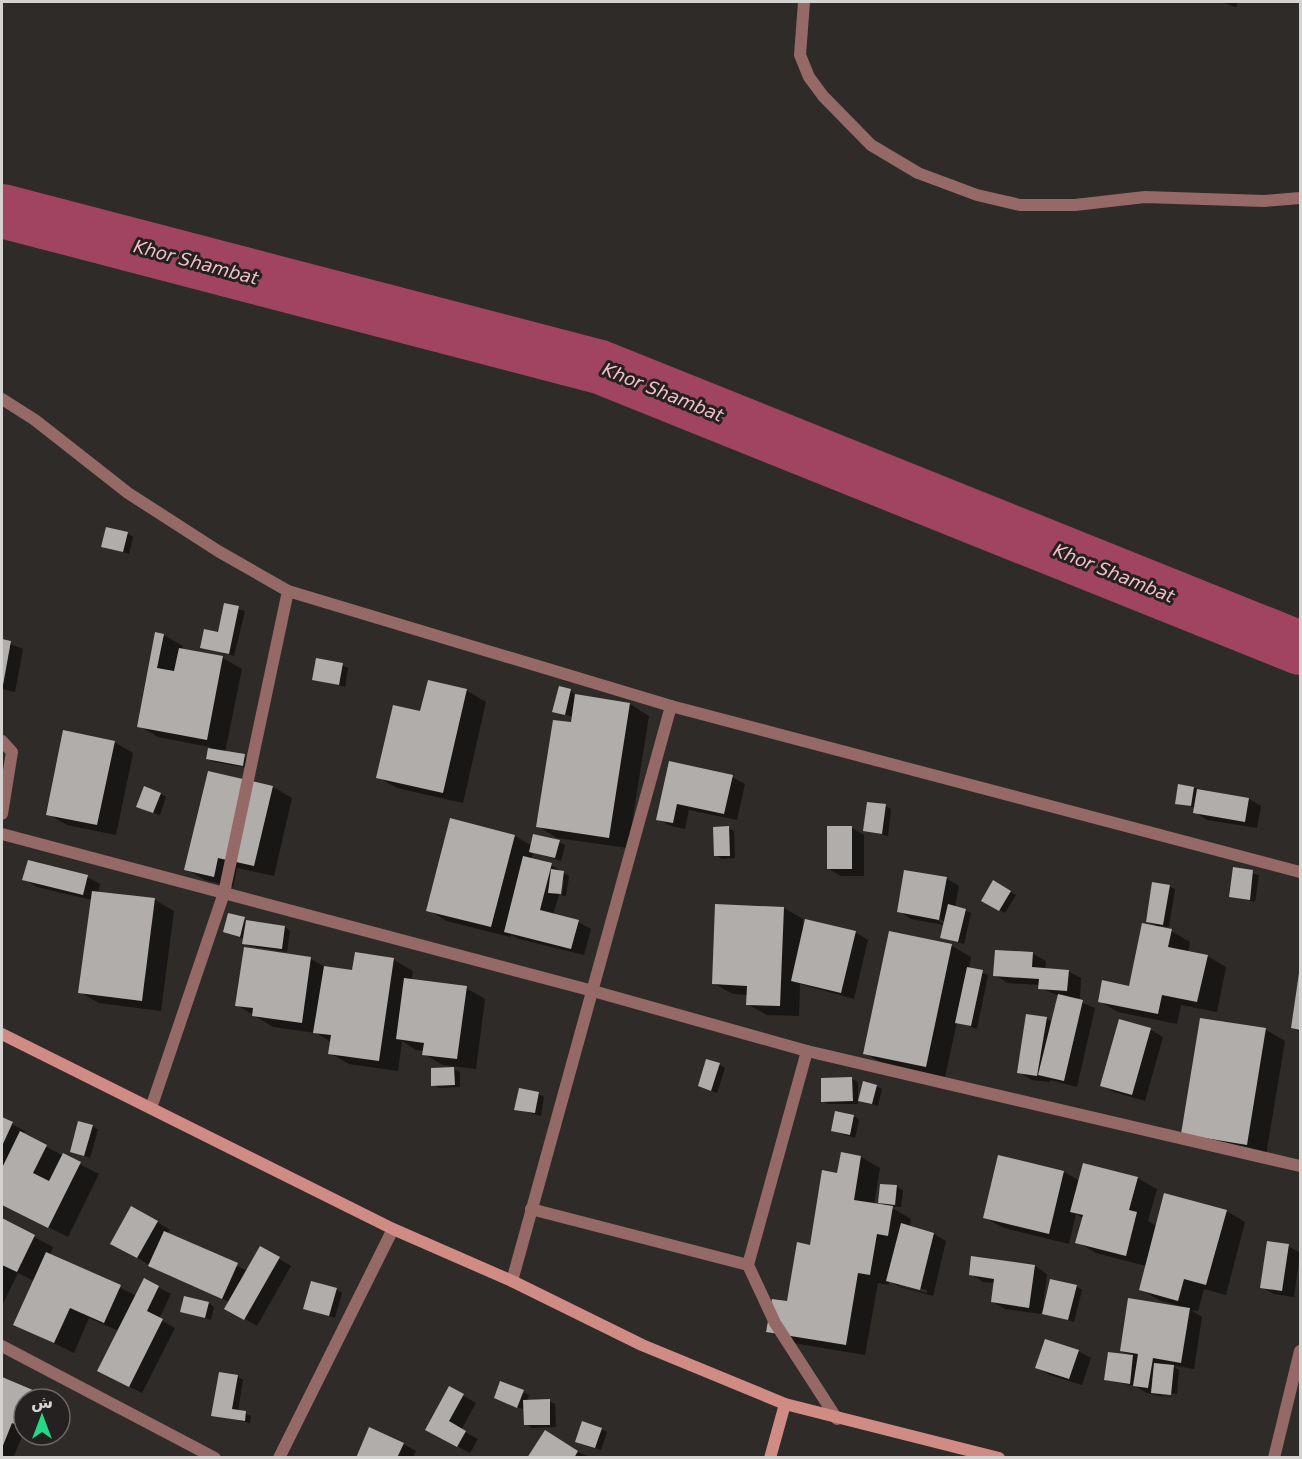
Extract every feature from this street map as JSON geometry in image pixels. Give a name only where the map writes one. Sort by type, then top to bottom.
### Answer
[{"type":"street","points":[[804,2],[800,55],[809,77],[823,96],[871,145],[918,173],[977,195],[1020,205],[1075,205],[1145,197],[1264,201],[1300,198]]},
{"type":"street","points":[[2,399],[35,420],[128,493],[218,551],[288,591],[671,706],[1300,872]]},
{"type":"street","points":[[151,1108],[224,893],[288,591]]},
{"type":"street","points":[[512,1281],[671,706]]},
{"type":"street","points":[[2,741],[12,752],[2,814]]},
{"type":"street","points":[[2,834],[593,991],[807,1052],[1300,1166]]},
{"type":"street","points":[[2,1034],[393,1228],[512,1281],[642,1345],[785,1404],[837,1419],[999,1458]]},
{"type":"street","points":[[807,1052],[748,1265],[775,1323],[837,1419]]},
{"type":"street","points":[[531,1209],[748,1265]]},
{"type":"street","points":[[279,1458],[393,1228]]},
{"type":"street","points":[[2,1346],[215,1458]]},
{"type":"street","points":[[1274,1458],[1300,1351]]},
{"type":"street","points":[[770,1458],[785,1404]]},
{"type":"building","points":[[106,527],[128,532],[123,552],[101,547]]},
{"type":"building","points":[[224,603],[239,606],[229,654],[200,648],[204,629],[218,632]]},
{"type":"building","points":[[155,632],[164,634],[157,668],[174,671],[179,648],[223,656],[207,740],[137,727]]},
{"type":"building","points":[[2,639],[11,641],[3,685],[2,685]]},
{"type":"building","points":[[316,658],[343,663],[339,685],[312,680]]},
{"type":"building","points":[[428,680],[467,689],[443,793],[376,778],[393,705],[420,711]]},
{"type":"building","points":[[559,686],[571,689],[565,715],[552,712]]},
{"type":"building","points":[[575,694],[630,703],[609,838],[536,827],[553,720],[571,722]]},
{"type":"building","points":[[63,730],[115,741],[97,825],[46,815]]},
{"type":"building","points":[[208,748],[245,754],[243,766],[206,759]]},
{"type":"building","points":[[669,761],[733,775],[724,814],[677,804],[673,823],[656,820]]},
{"type":"building","points":[[208,771],[273,786],[254,866],[218,858],[214,877],[184,870]]},
{"type":"building","points":[[1178,784],[1194,787],[1191,806],[1175,804]]},
{"type":"building","points":[[144,786],[161,793],[153,813],[136,807]]},
{"type":"building","points":[[1197,789],[1249,798],[1245,822],[1193,813]]},
{"type":"building","points":[[867,802],[886,804],[882,834],[863,831]]},
{"type":"building","points":[[450,818],[515,835],[491,927],[426,911]]},
{"type":"building","points":[[729,826],[730,856],[714,856],[713,827]]},
{"type":"building","points":[[827,826],[852,826],[852,869],[827,869]]},
{"type":"building","points":[[533,834],[560,840],[555,858],[529,852]]},
{"type":"building","points":[[523,856],[552,863],[540,910],[579,920],[571,949],[504,932]]},
{"type":"building","points":[[28,860],[88,875],[83,895],[22,880]]},
{"type":"building","points":[[1233,867],[1253,870],[1250,900],[1229,897]]},
{"type":"building","points":[[551,869],[564,871],[561,894],[548,893]]},
{"type":"building","points":[[904,870],[947,877],[939,920],[897,912]]},
{"type":"building","points":[[993,880],[1011,891],[999,911],[981,901]]},
{"type":"building","points":[[1152,882],[1170,885],[1163,925],[1146,922]]},
{"type":"building","points":[[92,891],[155,898],[142,1001],[78,993]]},
{"type":"building","points":[[715,904],[784,907],[780,1006],[746,1005],[747,986],[712,984]]},
{"type":"building","points":[[948,904],[966,909],[958,942],[940,938]]},
{"type":"building","points":[[228,913],[245,917],[240,937],[223,932]]},
{"type":"building","points":[[805,919],[856,931],[841,993],[791,981]]},
{"type":"building","points":[[246,920],[285,926],[282,949],[242,944]]},
{"type":"building","points":[[1142,923],[1172,929],[1168,947],[1208,955],[1197,1002],[1162,995],[1158,1014],[1098,1002],[1102,980],[1129,986]]},
{"type":"building","points":[[889,931],[952,944],[926,1067],[863,1054]]},
{"type":"building","points":[[244,947],[311,957],[302,1023],[252,1016],[253,1008],[235,1006]]},
{"type":"building","points":[[995,950],[1033,952],[1032,967],[1069,970],[1067,991],[1038,989],[1039,979],[993,976]]},
{"type":"building","points":[[355,952],[394,958],[379,1061],[328,1054],[331,1035],[313,1033],[324,966],[352,970]]},
{"type":"building","points":[[967,967],[983,970],[971,1026],[955,1023]]},
{"type":"building","points":[[1300,973],[1300,1030],[1291,1028]]},
{"type":"building","points":[[404,978],[467,986],[457,1059],[422,1055],[424,1043],[396,1039]]},
{"type":"building","points":[[1058,994],[1083,1000],[1064,1081],[1038,1075]]},
{"type":"building","points":[[1026,1014],[1047,1017],[1037,1076],[1017,1073]]},
{"type":"building","points":[[1200,1018],[1266,1028],[1247,1145],[1181,1134]]},
{"type":"building","points":[[1119,1019],[1151,1028],[1132,1095],[1100,1086]]},
{"type":"building","points":[[706,1059],[720,1063],[711,1091],[698,1086]]},
{"type":"building","points":[[454,1067],[455,1085],[431,1086],[431,1068]]},
{"type":"building","points":[[852,1077],[853,1101],[821,1102],[821,1078]]},
{"type":"building","points":[[863,1081],[877,1085],[872,1104],[858,1101]]},
{"type":"building","points":[[519,1088],[539,1092],[535,1113],[514,1110]]},
{"type":"building","points":[[835,1111],[854,1115],[850,1135],[831,1131]]},
{"type":"building","points":[[2,1117],[13,1122],[2,1146]]},
{"type":"building","points":[[78,1121],[93,1125],[84,1156],[70,1152]]},
{"type":"building","points":[[20,1131],[47,1145],[33,1173],[49,1181],[63,1153],[81,1162],[48,1228],[2,1205],[2,1168]]},
{"type":"building","points":[[841,1152],[861,1156],[854,1200],[893,1206],[888,1236],[877,1234],[870,1275],[858,1273],[846,1345],[766,1332],[772,1299],[787,1301],[797,1242],[810,1245],[822,1170],[837,1173]]},
{"type":"building","points":[[998,1155],[1064,1171],[1049,1234],[983,1218]]},
{"type":"building","points":[[1083,1163],[1138,1177],[1129,1210],[1137,1212],[1126,1256],[1075,1243],[1083,1215],[1070,1212]]},
{"type":"building","points":[[880,1184],[897,1185],[895,1205],[878,1203]]},
{"type":"building","points":[[1164,1193],[1227,1210],[1206,1285],[1184,1279],[1178,1301],[1139,1290]]},
{"type":"building","points":[[131,1206],[158,1221],[137,1258],[110,1244]]},
{"type":"building","points":[[2,1218],[35,1235],[17,1272],[2,1265]]},
{"type":"building","points":[[901,1223],[934,1233],[920,1290],[886,1281]]},
{"type":"building","points":[[164,1231],[238,1263],[222,1299],[148,1266]]},
{"type":"building","points":[[1267,1241],[1289,1244],[1282,1291],[1260,1288]]},
{"type":"building","points":[[260,1246],[280,1257],[244,1320],[224,1309]]},
{"type":"building","points":[[46,1252],[121,1285],[104,1323],[70,1308],[54,1343],[13,1325]]},
{"type":"building","points":[[971,1256],[1035,1265],[1029,1308],[991,1302],[994,1279],[969,1275]]},
{"type":"building","points":[[144,1278],[159,1286],[147,1311],[163,1319],[129,1387],[97,1371]]},
{"type":"building","points":[[1050,1279],[1077,1285],[1068,1320],[1042,1314]]},
{"type":"building","points":[[311,1281],[337,1288],[329,1316],[303,1309]]},
{"type":"building","points":[[184,1296],[209,1302],[205,1318],[180,1312]]},
{"type":"building","points":[[1128,1298],[1190,1308],[1181,1363],[1153,1358],[1148,1388],[1133,1386],[1138,1354],[1120,1351]]},
{"type":"building","points":[[1045,1339],[1079,1350],[1069,1379],[1035,1368]]},
{"type":"building","points":[[1108,1352],[1133,1355],[1130,1384],[1104,1380]]},
{"type":"building","points":[[1154,1363],[1174,1365],[1171,1395],[1151,1393]]},
{"type":"building","points":[[219,1372],[238,1375],[232,1409],[246,1411],[245,1421],[211,1416]]},
{"type":"building","points":[[2,1377],[26,1387],[12,1387],[12,1423],[2,1448]]},
{"type":"building","points":[[500,1381],[524,1390],[517,1408],[494,1398]]},
{"type":"building","points":[[449,1386],[464,1394],[449,1421],[466,1431],[457,1447],[425,1430]]},
{"type":"building","points":[[550,1399],[550,1425],[524,1425],[523,1400]]},
{"type":"building","points":[[582,1421],[602,1428],[595,1448],[575,1442]]},
{"type":"building","points":[[369,1427],[404,1443],[397,1458],[356,1458]]},
{"type":"building","points":[[545,1430],[578,1451],[574,1458],[527,1458]]},
{"type":"waterway","name":"Khor Shambat","points":[[2,211],[600,367],[1300,648]]}]
